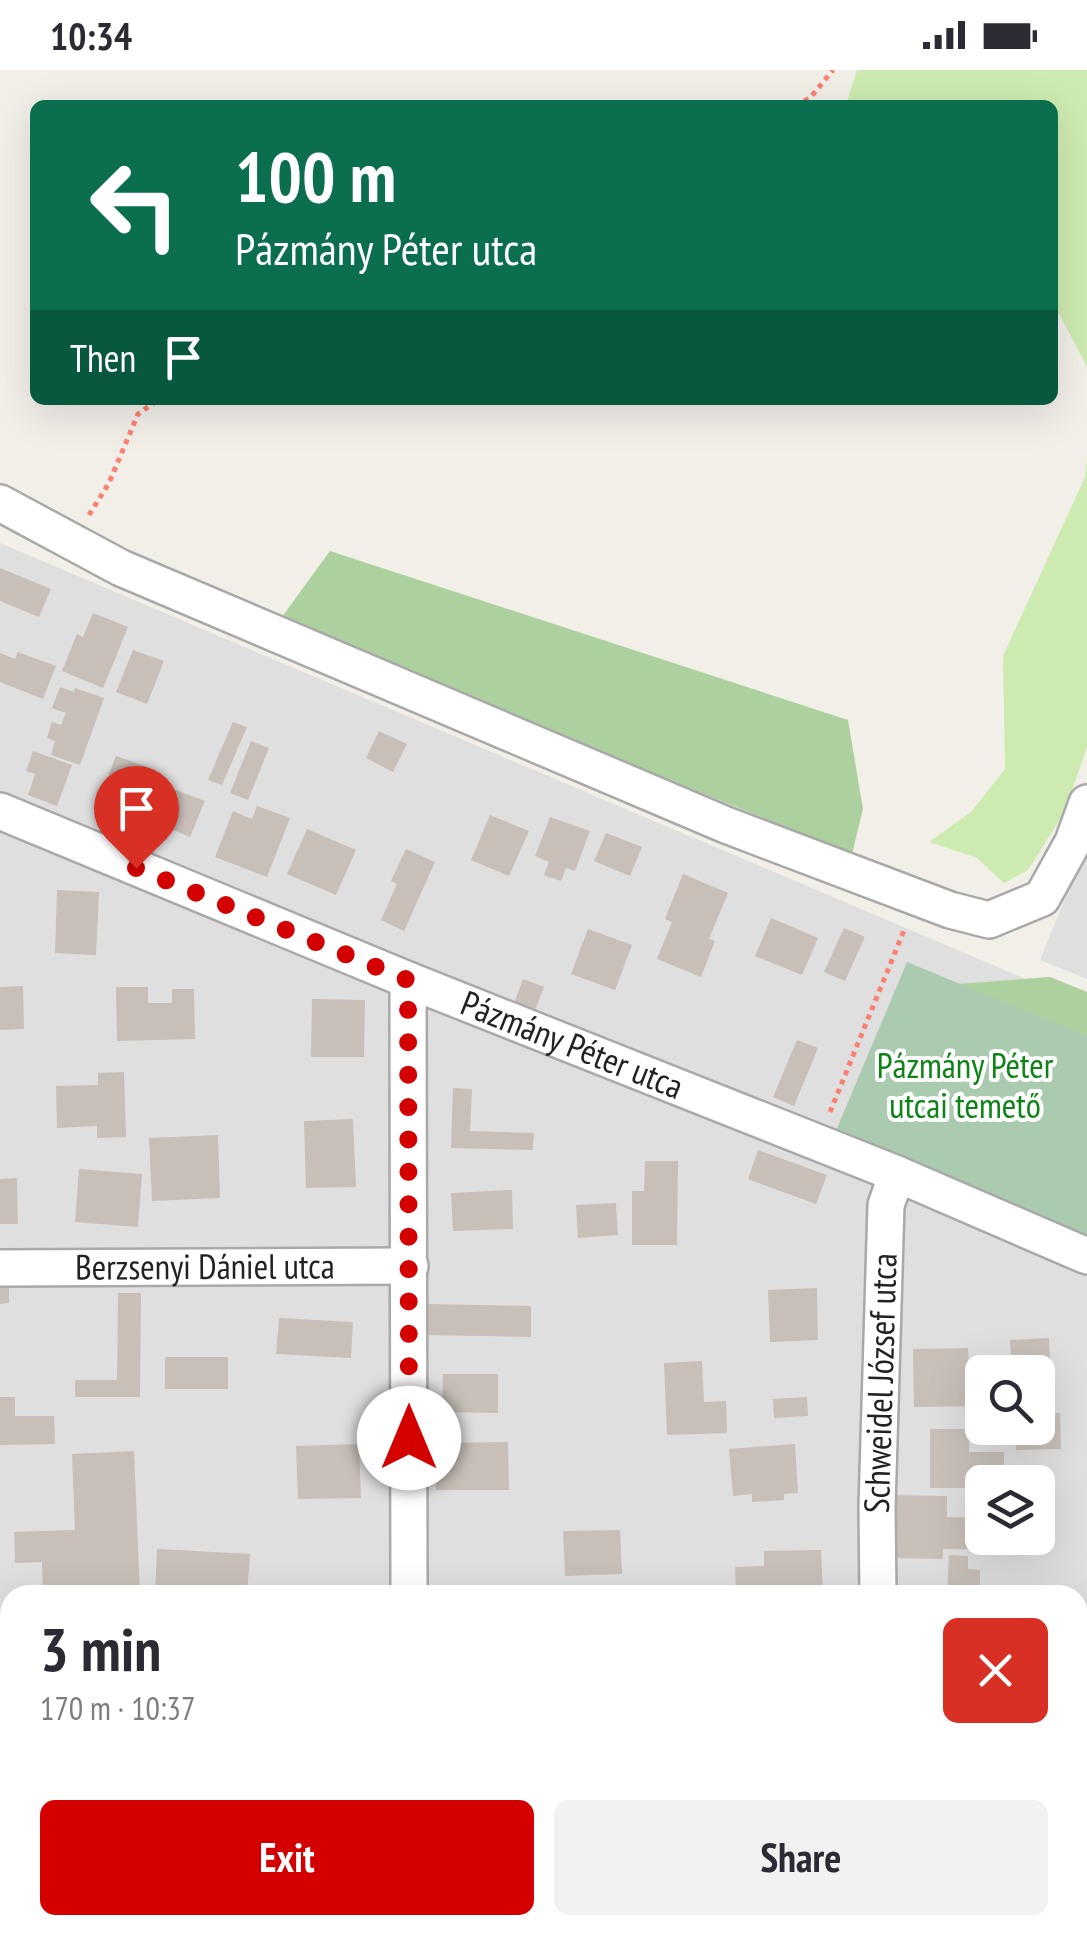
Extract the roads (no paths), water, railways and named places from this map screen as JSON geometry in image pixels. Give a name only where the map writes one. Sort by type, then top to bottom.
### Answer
[{"type":"street","points":[[0,503],[121,568],[726,825],[989,920],[1042,898],[1073,842],[1087,803]]},
{"type":"street","name":"Pázmány Péter utca","points":[[0,811],[408,980],[897,1174],[1087,1256]]},
{"type":"street","points":[[408,980],[409,1585]]},
{"type":"street","name":"Schweidel József utca","points":[[878,1585],[886,1204],[897,1174]]},
{"type":"street","name":"Berzsenyi Dániel utca","points":[[0,1268],[410,1266]]},
{"type":"park label","name":"Pázmány Péter utcai temető","points":[[965,1086]]}]
